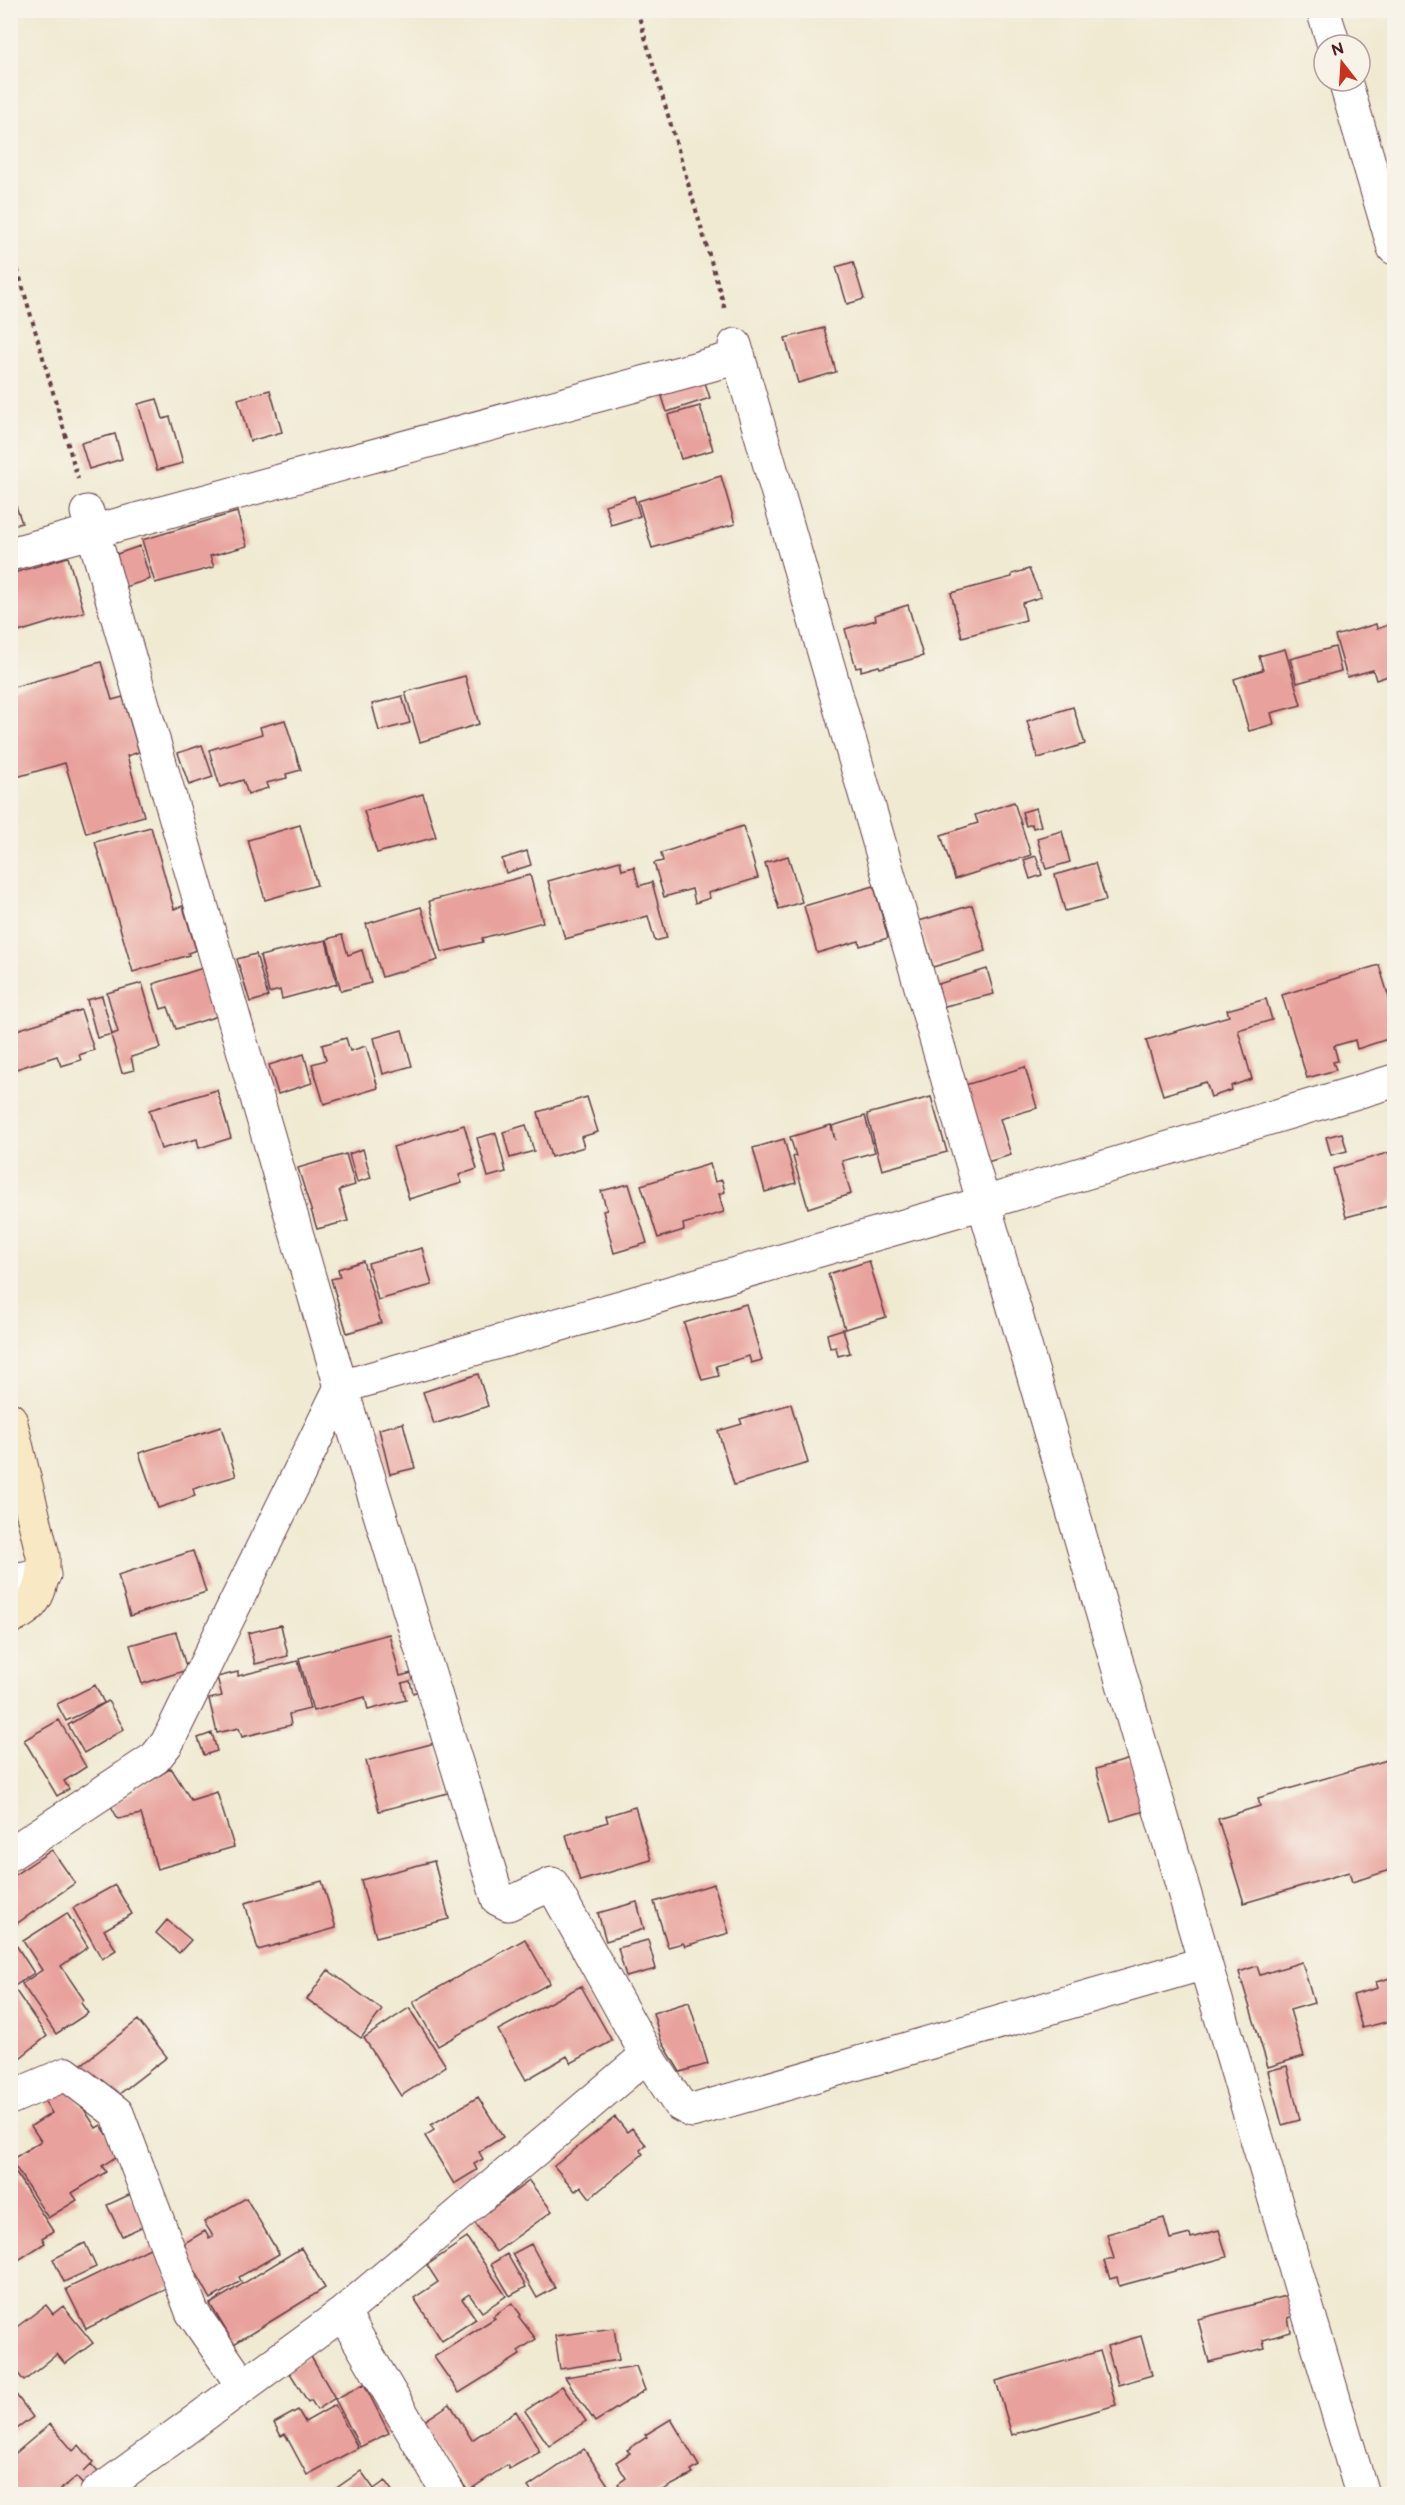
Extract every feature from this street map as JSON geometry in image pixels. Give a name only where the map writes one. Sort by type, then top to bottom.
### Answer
[{"type":"main road","points":[[10,1419],[43,1556],[44,1575],[35,1600],[27,1610],[10,1617]]},
{"type":"street","points":[[1323,10],[1330,33]]},
{"type":"street","points":[[1349,93],[1395,248]]},
{"type":"street","points":[[10,554],[89,521],[737,351],[1204,1963],[1362,2494]]},
{"type":"street","points":[[89,521],[341,1387],[498,1899],[508,1904],[552,1884],[647,2055],[679,2104],[693,2111],[1204,1963]]},
{"type":"street","points":[[10,1854],[155,1758],[168,1743],[341,1387],[984,1203],[1395,1081]]},
{"type":"street","points":[[10,1580],[44,1575]]},
{"type":"street","points":[[96,2494],[343,2313],[647,2055]]},
{"type":"street","points":[[10,2098],[66,2074],[117,2113],[192,2312],[243,2386]]},
{"type":"street","points":[[343,2313],[449,2494]]},
{"type":"path","points":[[637,10],[737,351]]},
{"type":"path","points":[[10,243],[89,521]]},
{"type":"building","points":[[853,262],[864,299],[847,304],[836,267]]},
{"type":"building","points":[[824,328],[836,372],[798,383],[785,338]]},
{"type":"building","points":[[699,364],[710,398],[667,412],[656,378]]},
{"type":"building","points":[[270,390],[282,432],[250,441],[238,399]]},
{"type":"building","points":[[157,399],[163,419],[170,417],[183,463],[157,470],[138,404]]},
{"type":"building","points":[[700,406],[713,450],[681,459],[668,415]]},
{"type":"building","points":[[115,434],[122,459],[89,469],[81,443]]},
{"type":"building","points":[[721,476],[735,524],[652,548],[638,501]]},
{"type":"building","points":[[10,489],[22,523],[10,526]]},
{"type":"building","points":[[634,496],[640,516],[611,525],[605,505]]},
{"type":"building","points":[[237,512],[247,546],[210,556],[214,567],[155,583],[142,540]]},
{"type":"building","points":[[140,546],[150,579],[125,587],[114,555]]},
{"type":"building","points":[[68,557],[84,612],[15,633],[13,627],[10,627],[10,574]]},
{"type":"building","points":[[1029,569],[1041,597],[1022,603],[1026,620],[962,637],[951,593],[1012,577],[1012,574]]},
{"type":"building","points":[[908,605],[923,656],[880,668],[879,666],[861,671],[861,667],[856,668],[845,629],[876,620],[875,615]]},
{"type":"building","points":[[1394,623],[1394,663],[1392,664],[1394,674],[1376,680],[1373,670],[1347,677],[1335,636],[1376,624],[1377,629]]},
{"type":"building","points":[[1335,647],[1341,671],[1297,683],[1290,659]]},
{"type":"building","points":[[1285,649],[1301,705],[1271,713],[1274,724],[1249,731],[1234,679],[1263,670],[1259,656]]},
{"type":"building","points":[[101,662],[112,700],[123,697],[139,752],[127,756],[144,816],[86,833],[65,763],[10,779],[10,688]]},
{"type":"building","points":[[465,676],[479,724],[420,742],[405,692]]},
{"type":"building","points":[[402,696],[410,723],[379,731],[372,704]]},
{"type":"building","points":[[1073,707],[1085,744],[1038,758],[1027,721]]},
{"type":"building","points":[[285,720],[301,770],[286,774],[287,778],[266,783],[268,788],[248,794],[243,780],[220,787],[209,750],[262,734],[260,727]]},
{"type":"building","points":[[202,745],[213,777],[189,785],[178,753]]},
{"type":"building","points":[[423,794],[436,837],[377,853],[364,811]]},
{"type":"building","points":[[1014,802],[1031,855],[955,879],[941,835],[978,823],[975,815]]},
{"type":"building","points":[[1036,808],[1041,826],[1033,828],[1032,824],[1026,826],[1022,812]]},
{"type":"building","points":[[300,825],[317,885],[265,900],[248,840]]},
{"type":"building","points":[[743,826],[758,878],[708,893],[710,898],[695,903],[692,889],[664,897],[654,863],[663,861],[661,853]]},
{"type":"building","points":[[151,827],[174,909],[183,906],[196,950],[188,953],[189,955],[133,972],[95,842]]},
{"type":"building","points":[[1062,831],[1070,862],[1046,869],[1037,838]]},
{"type":"building","points":[[527,851],[531,865],[506,873],[502,859]]},
{"type":"building","points":[[788,856],[802,902],[779,909],[765,863]]},
{"type":"building","points":[[1036,856],[1042,875],[1030,879],[1024,860]]},
{"type":"building","points":[[620,861],[622,870],[634,867],[639,886],[652,882],[667,938],[655,941],[648,916],[565,939],[548,881]]},
{"type":"building","points":[[1095,863],[1106,900],[1065,911],[1055,875]]},
{"type":"building","points":[[530,875],[543,922],[482,938],[483,942],[442,952],[429,901]]},
{"type":"building","points":[[874,886],[888,938],[860,946],[859,941],[817,953],[804,906]]},
{"type":"building","points":[[972,905],[986,951],[933,967],[919,921]]},
{"type":"building","points":[[421,907],[438,960],[382,977],[366,924]]},
{"type":"building","points":[[342,935],[348,955],[362,950],[371,983],[341,991],[327,939]]},
{"type":"building","points":[[326,940],[337,984],[282,999],[280,990],[269,993],[260,956]]},
{"type":"building","points":[[256,954],[268,997],[250,1002],[237,959]]},
{"type":"building","points":[[1379,965],[1394,1014],[1394,1037],[1357,1049],[1355,1040],[1334,1046],[1338,1061],[1333,1062],[1336,1070],[1307,1078],[1282,995]]},
{"type":"building","points":[[206,967],[221,1015],[176,1029],[168,1007],[161,1009],[153,984]]},
{"type":"building","points":[[987,969],[994,994],[941,1007],[935,985]]},
{"type":"building","points":[[142,983],[161,1048],[131,1057],[134,1070],[122,1073],[111,1035],[118,1032],[107,993]]},
{"type":"building","points":[[102,996],[112,1034],[97,1038],[87,1000]]},
{"type":"building","points":[[1266,999],[1272,1020],[1238,1030],[1252,1079],[1231,1086],[1232,1090],[1211,1097],[1206,1082],[1163,1095],[1146,1040],[1229,1016],[1227,1010]]},
{"type":"building","points":[[81,1010],[94,1050],[79,1055],[81,1060],[61,1066],[57,1056],[10,1071],[10,1032]]},
{"type":"building","points":[[402,1030],[412,1066],[383,1074],[374,1038]]},
{"type":"building","points":[[346,1038],[350,1051],[366,1046],[378,1088],[324,1104],[312,1064],[326,1060],[322,1045]]},
{"type":"building","points":[[304,1054],[312,1083],[278,1094],[269,1065]]},
{"type":"building","points":[[1025,1067],[1037,1108],[1000,1119],[1011,1155],[987,1162],[965,1085]]},
{"type":"building","points":[[217,1090],[231,1138],[199,1148],[197,1139],[161,1149],[149,1110]]},
{"type":"building","points":[[587,1097],[598,1132],[581,1137],[584,1147],[551,1157],[538,1112]]},
{"type":"building","points":[[931,1097],[947,1152],[882,1170],[867,1114]]},
{"type":"building","points":[[865,1116],[875,1152],[842,1161],[851,1194],[808,1208],[793,1157],[796,1156],[790,1137],[831,1125],[835,1140],[832,1126]]},
{"type":"building","points":[[464,1125],[477,1169],[459,1175],[462,1183],[409,1199],[393,1147]]},
{"type":"building","points":[[526,1125],[534,1151],[510,1158],[503,1132]]},
{"type":"building","points":[[496,1133],[506,1172],[488,1177],[477,1138]]},
{"type":"building","points":[[1342,1133],[1347,1151],[1331,1155],[1326,1137]]},
{"type":"building","points":[[784,1139],[796,1183],[765,1192],[753,1148]]},
{"type":"building","points":[[363,1149],[371,1178],[357,1182],[349,1154]]},
{"type":"building","points":[[1394,1151],[1394,1201],[1387,1203],[1388,1206],[1346,1217],[1333,1169]]},
{"type":"building","points":[[346,1154],[355,1185],[339,1190],[348,1221],[317,1229],[298,1168]]},
{"type":"building","points":[[710,1164],[715,1182],[722,1180],[725,1192],[719,1194],[724,1212],[683,1224],[684,1230],[658,1238],[641,1185]]},
{"type":"building","points":[[629,1184],[647,1243],[614,1253],[603,1211],[607,1210],[601,1191]]},
{"type":"building","points":[[422,1248],[432,1285],[378,1300],[368,1263]]},
{"type":"building","points":[[363,1261],[381,1323],[347,1333],[331,1279],[340,1277],[338,1269]]},
{"type":"building","points":[[869,1261],[886,1317],[845,1329],[828,1274]]},
{"type":"building","points":[[746,1304],[762,1360],[751,1363],[749,1356],[716,1366],[719,1376],[702,1380],[684,1323]]},
{"type":"building","points":[[843,1329],[850,1353],[838,1356],[836,1347],[830,1348],[827,1334]]},
{"type":"building","points":[[478,1374],[488,1406],[434,1424],[423,1392]]},
{"type":"building","points":[[791,1404],[808,1463],[734,1485],[718,1431],[742,1424],[740,1419]]},
{"type":"building","points":[[403,1423],[415,1468],[390,1474],[379,1429]]},
{"type":"building","points":[[221,1427],[236,1476],[193,1489],[195,1496],[158,1508],[139,1453]]},
{"type":"building","points":[[193,1551],[206,1592],[130,1616],[118,1575]]},
{"type":"building","points":[[281,1625],[288,1656],[255,1664],[248,1633]]},
{"type":"building","points":[[176,1632],[187,1670],[142,1684],[130,1645]]},
{"type":"building","points":[[389,1634],[400,1676],[416,1672],[421,1690],[413,1693],[410,1681],[402,1683],[406,1700],[368,1710],[365,1697],[313,1711],[299,1658]]},
{"type":"building","points":[[298,1661],[310,1709],[289,1714],[291,1725],[242,1737],[239,1728],[217,1733],[209,1699],[222,1696],[217,1677],[238,1672],[238,1676]]},
{"type":"building","points":[[95,1685],[104,1703],[66,1721],[57,1704]]},
{"type":"building","points":[[108,1701],[124,1729],[84,1753],[68,1725]]},
{"type":"building","points":[[59,1720],[86,1767],[64,1781],[69,1789],[57,1796],[24,1740]]},
{"type":"building","points":[[212,1733],[217,1751],[204,1755],[198,1738]]},
{"type":"building","points":[[435,1743],[448,1793],[379,1811],[366,1761]]},
{"type":"building","points":[[1394,1758],[1394,1869],[1352,1882],[1349,1872],[1244,1903],[1218,1819],[1260,1806],[1258,1798]]},
{"type":"building","points":[[1130,1759],[1145,1811],[1111,1821],[1096,1769]]},
{"type":"building","points":[[171,1768],[191,1800],[217,1792],[234,1847],[157,1869],[141,1814],[118,1819],[111,1806]]},
{"type":"building","points":[[635,1807],[651,1860],[580,1881],[566,1835],[608,1822],[606,1816]]},
{"type":"building","points":[[52,1850],[75,1883],[16,1924],[10,1917],[10,1878]]},
{"type":"building","points":[[434,1861],[449,1919],[376,1937],[361,1880]]},
{"type":"building","points":[[322,1881],[336,1928],[258,1950],[245,1903]]},
{"type":"building","points":[[714,1884],[729,1933],[685,1946],[683,1943],[668,1947],[654,1902]]},
{"type":"building","points":[[115,1885],[132,1914],[104,1930],[116,1950],[102,1959],[73,1908]]},
{"type":"building","points":[[637,1902],[644,1929],[606,1941],[598,1913]]},
{"type":"building","points":[[67,1913],[88,1947],[61,1966],[84,2000],[81,2003],[88,2013],[56,2034],[22,1984],[42,1970],[23,1941]]},
{"type":"building","points":[[167,1920],[191,1940],[179,1953],[156,1933]]},
{"type":"building","points":[[525,1939],[550,1983],[438,2046],[413,2002]]},
{"type":"building","points":[[648,1940],[656,1969],[626,1977],[618,1948]]},
{"type":"building","points":[[16,1945],[34,1973],[10,1989],[10,1949]]},
{"type":"building","points":[[1302,1962],[1314,2003],[1290,2010],[1304,2056],[1268,2067],[1239,1972],[1257,1966],[1260,1975]]},
{"type":"building","points":[[328,1970],[382,2010],[361,2038],[307,1999]]},
{"type":"building","points":[[1394,1977],[1394,2020],[1362,2028],[1353,1995],[1378,1988],[1376,1982]]},
{"type":"building","points":[[581,1986],[612,2041],[571,2063],[567,2056],[526,2080],[498,2030]]},
{"type":"building","points":[[16,1991],[47,2036],[10,2066],[10,1995]]},
{"type":"building","points":[[689,2002],[708,2064],[680,2072],[661,2040],[653,2013]]},
{"type":"building","points":[[409,2008],[446,2066],[401,2096],[364,2038]]},
{"type":"building","points":[[138,2020],[167,2057],[114,2098],[76,2069]]},
{"type":"building","points":[[1287,2066],[1300,2120],[1282,2125],[1268,2071]]},
{"type":"building","points":[[65,2087],[77,2098],[96,2128],[101,2125],[120,2154],[102,2166],[106,2172],[72,2193],[77,2200],[48,2218],[11,2160],[41,2141],[31,2126],[52,2113],[44,2100]]},
{"type":"building","points":[[478,2097],[503,2137],[479,2152],[483,2159],[474,2164],[477,2170],[454,2184],[425,2136],[434,2130],[431,2125]]},
{"type":"building","points":[[615,2117],[627,2132],[632,2128],[646,2145],[640,2150],[643,2154],[590,2198],[581,2186],[575,2191],[554,2166]]},
{"type":"building","points":[[10,2164],[53,2231],[42,2238],[45,2243],[17,2261],[10,2250]]},
{"type":"building","points":[[529,2181],[552,2211],[496,2252],[474,2222]]},
{"type":"building","points":[[131,2194],[146,2225],[122,2236],[107,2205]]},
{"type":"building","points":[[246,2198],[279,2254],[239,2277],[241,2281],[211,2299],[181,2245],[205,2231],[209,2238],[213,2236],[204,2222]]},
{"type":"building","points":[[1164,2218],[1170,2239],[1190,2234],[1191,2238],[1219,2230],[1227,2257],[1119,2286],[1117,2277],[1110,2279],[1104,2261],[1114,2259],[1107,2234]]},
{"type":"building","points":[[467,2238],[506,2296],[482,2312],[469,2294],[462,2299],[476,2319],[442,2341],[414,2298],[438,2282],[427,2265]]},
{"type":"building","points":[[85,2243],[96,2267],[64,2282],[53,2259]]},
{"type":"building","points":[[531,2244],[555,2288],[537,2298],[512,2254]]},
{"type":"building","points":[[152,2247],[172,2286],[86,2329],[66,2289]]},
{"type":"building","points":[[301,2248],[325,2288],[234,2344],[210,2304]]},
{"type":"building","points":[[507,2254],[526,2287],[510,2296],[491,2264]]},
{"type":"building","points":[[1289,2295],[1295,2315],[1288,2318],[1291,2332],[1263,2340],[1265,2348],[1209,2362],[1198,2319]]},
{"type":"building","points":[[512,2303],[521,2315],[519,2317],[536,2339],[518,2351],[520,2355],[459,2393],[434,2357],[495,2318],[493,2316]]},
{"type":"building","points":[[46,2305],[53,2314],[63,2306],[93,2343],[65,2364],[57,2354],[24,2381],[10,2364],[10,2332]]},
{"type":"building","points":[[614,2328],[619,2360],[560,2369],[555,2336]]},
{"type":"building","points":[[1141,2336],[1152,2375],[1118,2385],[1107,2346]]},
{"type":"building","points":[[1100,2351],[1116,2405],[1012,2435],[996,2381]]},
{"type":"building","points":[[310,2355],[335,2398],[317,2410],[311,2400],[308,2402],[288,2370]]},
{"type":"building","points":[[636,2366],[645,2390],[595,2422],[565,2377]]},
{"type":"building","points":[[364,2384],[389,2433],[360,2447],[335,2399]]},
{"type":"building","points":[[562,2386],[586,2421],[549,2446],[525,2411]]},
{"type":"building","points":[[14,2392],[33,2417],[10,2434],[10,2394]]},
{"type":"building","points":[[450,2404],[472,2440],[516,2411],[540,2452],[509,2469],[507,2465],[468,2491],[420,2424]]},
{"type":"building","points":[[335,2405],[358,2448],[307,2475],[285,2434],[281,2436],[274,2423],[298,2410],[305,2422]]},
{"type":"building","points":[[671,2419],[699,2466],[691,2471],[693,2474],[655,2494],[626,2494],[618,2484],[626,2478],[616,2462],[630,2453],[627,2450],[647,2437],[645,2435]]},
{"type":"building","points":[[50,2424],[73,2451],[79,2445],[105,2480],[86,2488],[76,2477],[55,2494],[10,2494],[10,2458]]},
{"type":"building","points":[[584,2449],[614,2494],[533,2494],[528,2487]]},
{"type":"building","points":[[361,2471],[374,2489],[385,2481],[393,2492],[328,2494]]}]
